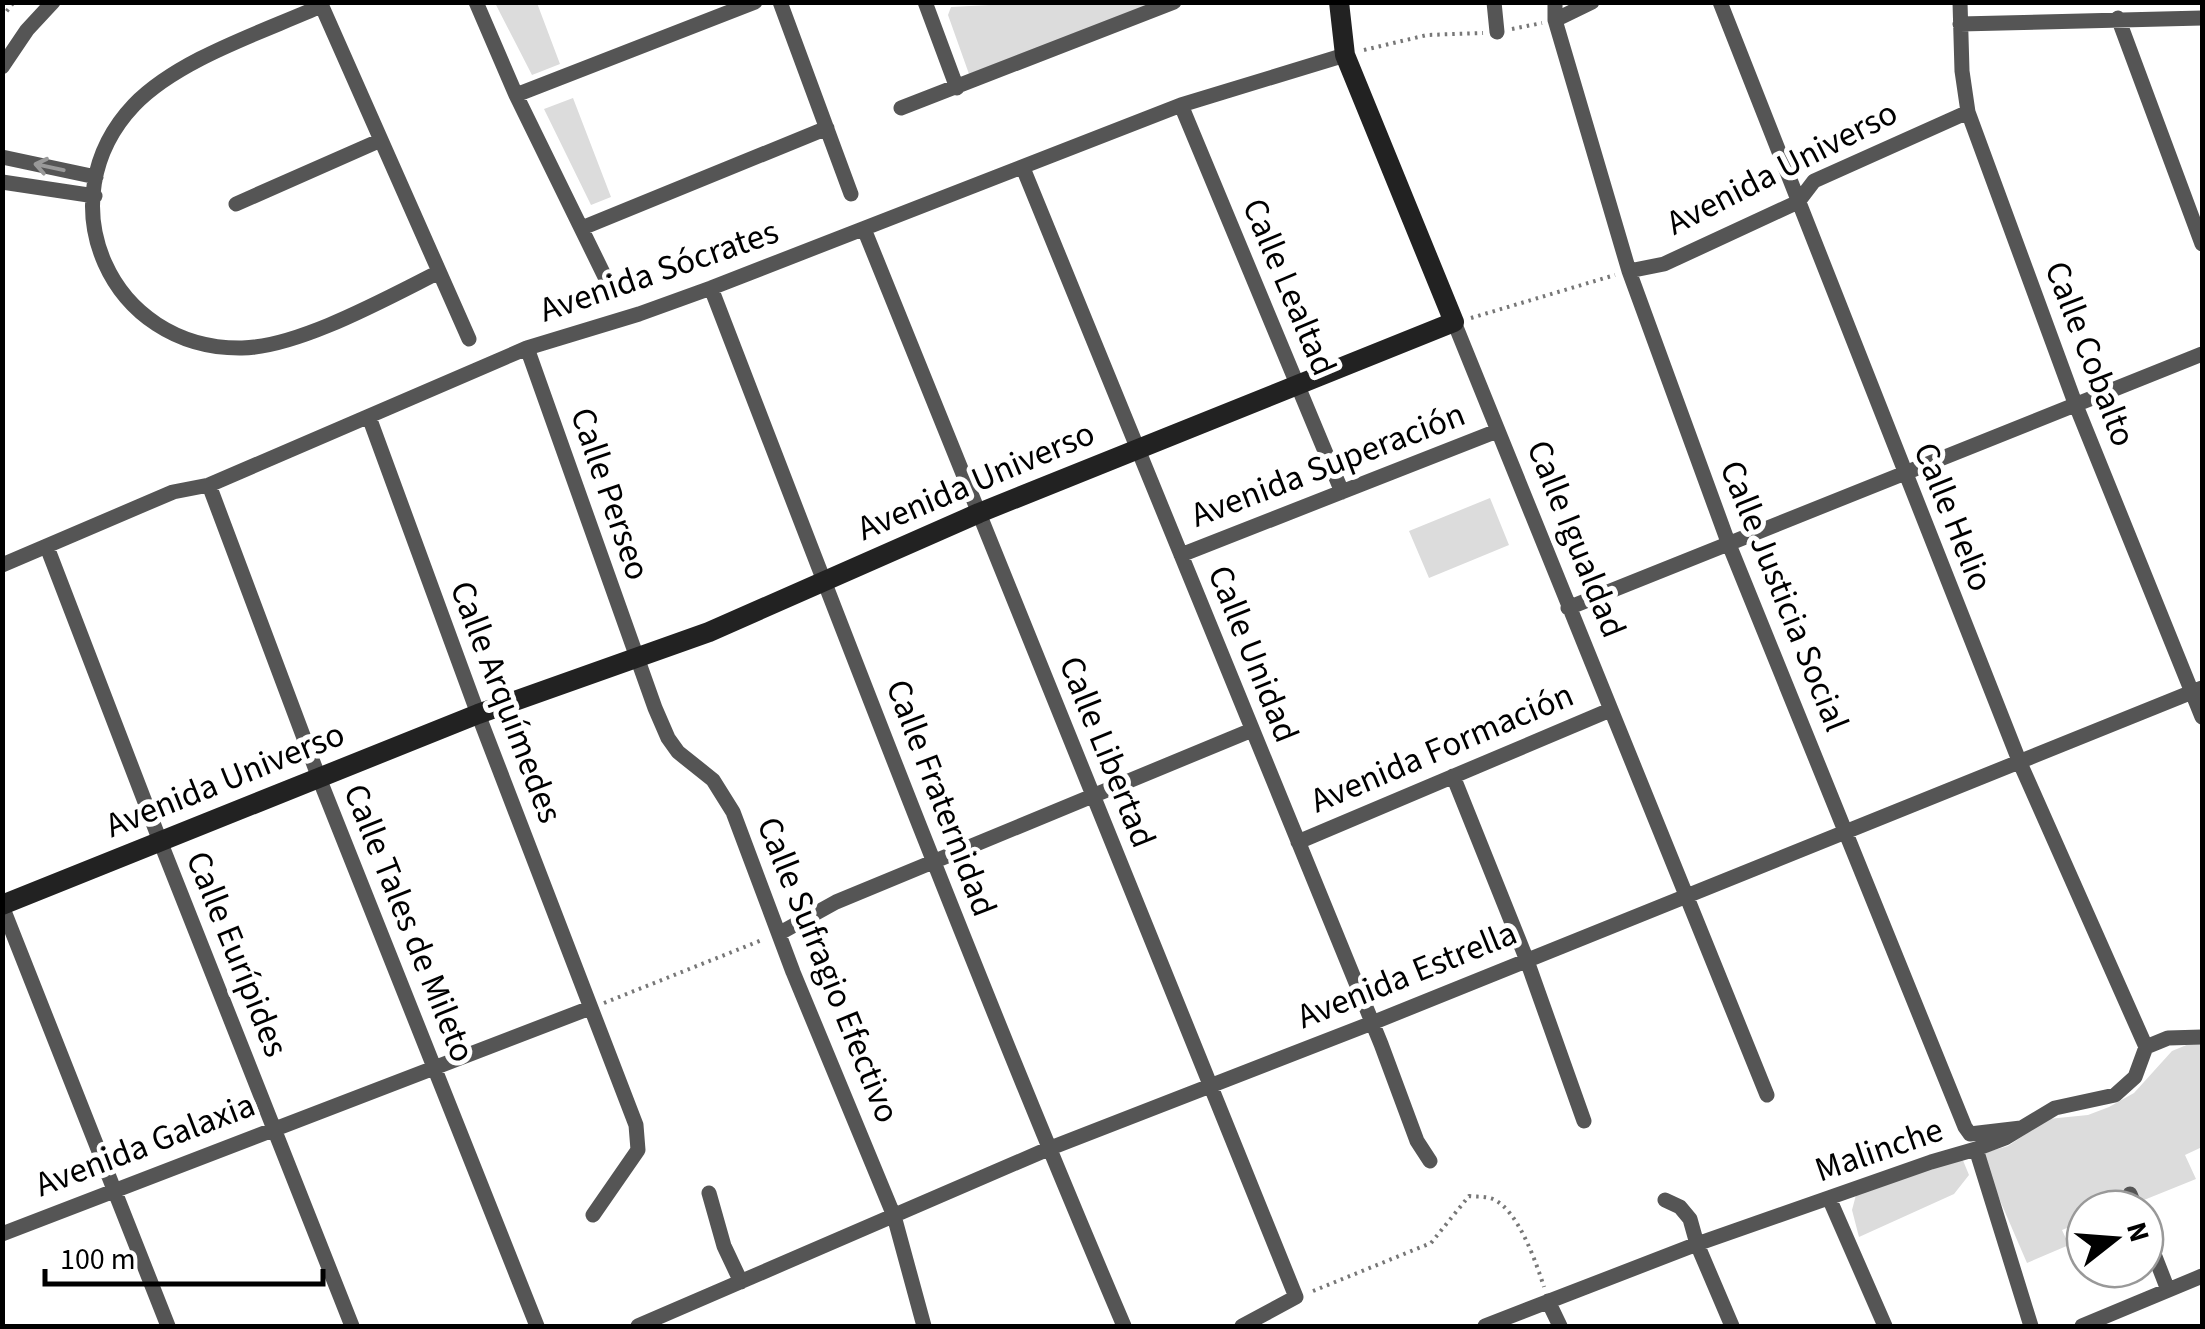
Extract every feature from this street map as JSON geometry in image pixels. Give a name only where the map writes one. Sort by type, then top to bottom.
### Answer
[{"type":"street","points":[[2,67],[27,30],[53,2]]},
{"type":"street","points":[[476,2],[516,95],[607,281]]},
{"type":"street","points":[[516,95],[755,2]]},
{"type":"street","points":[[780,2],[851,194]]},
{"type":"street","points":[[925,2],[957,88]]},
{"type":"street","points":[[901,108],[1174,2]]},
{"type":"street","name":"Calle Igualdad","points":[[1340,2],[1344,55],[1767,1096]]},
{"type":"street","points":[[1494,2],[1496,32]]},
{"type":"street","name":"Calle Justicia Social","points":[[1555,2],[1555,20],[1629,271],[1728,542],[1965,1127],[1970,1134],[2022,1128]]},
{"type":"street","points":[[1555,20],[1592,2]]},
{"type":"street","name":"Calle Helio","points":[[1720,2],[2020,763],[2146,1047]]},
{"type":"street","name":"Calle Cobalto","points":[[1960,2],[1968,112],[2075,403],[2197,690],[2202,718]]},
{"type":"street","points":[[439,272],[275,343],[245,348],[188,342],[152,323],[114,282],[97,238],[96,177],[103,147],[134,105],[154,88],[213,54],[321,4],[469,339]]},
{"type":"street","points":[[1960,24],[2118,18],[2177,10],[2202,18]]},
{"type":"street","points":[[2118,18],[2202,244]]},
{"type":"street","name":"Avenida Sócrates","points":[[2,566],[174,492],[210,484],[527,348],[712,288],[1181,105],[1344,55]]},
{"type":"street","name":"Calle Lealtad","points":[[1181,105],[1342,492]]},
{"type":"street","name":"Avenida Universo","points":[[1629,271],[1664,264],[1798,202],[1814,181],[1968,112]]},
{"type":"street","points":[[582,228],[827,128]]},
{"type":"street","points":[[236,204],[381,140]]},
{"type":"street","points":[[2,158],[96,177]]},
{"type":"street","name":"Calle Unidad","points":[[1022,168],[1417,1141],[1430,1161]]},
{"type":"street","points":[[2,182],[95,196]]},
{"type":"street","name":"Calle Libertad","points":[[864,229],[1296,1297]]},
{"type":"street","name":"Calle Fraternidad","points":[[712,288],[933,861],[1048,1149],[1124,1326]]},
{"type":"street","name":"Avenida Universo","points":[[2,906],[478,714],[709,632],[978,513],[1454,322]]},
{"type":"street","name":"Calle Perseo","points":[[527,348],[636,659]]},
{"type":"street","points":[[1568,608],[2202,354]]},
{"type":"street","name":"Calle Arquímedes","points":[[368,417],[632,1110],[639,1140],[631,1162],[593,1215]]},
{"type":"street","name":"Avenida Superación","points":[[1181,555],[1497,431]]},
{"type":"street","name":"Calle Tales de Mileto","points":[[210,484],[319,778],[537,1326]]},
{"type":"street","name":"Calle Eurípides","points":[[48,547],[352,1326]]},
{"type":"street","name":"Calle Sufragio Efectivo","points":[[636,659],[668,738],[678,752],[714,780],[728,802],[894,1216],[920,1325]]},
{"type":"street","name":"Avenida Estrella","points":[[638,1326],[1048,1149],[1372,1023],[2197,690]]},
{"type":"street","name":"Avenida Formación","points":[[1298,842],[1610,710]]},
{"type":"street","points":[[780,933],[836,902],[1252,730]]},
{"type":"street","points":[[1453,776],[1526,958],[1584,1121]]},
{"type":"street","points":[[2,906],[168,1326]]},
{"type":"street","name":"Avenida Galaxia","points":[[2,1234],[590,1008]]},
{"type":"street","points":[[2146,1047],[2168,1038],[2202,1036]]},
{"type":"street","name":"Malinche","points":[[1485,1326],[1697,1244],[1976,1150],[2055,1108],[2116,1095],[2135,1076],[2146,1047]]},
{"type":"street","points":[[1976,1150],[2031,1326]]},
{"type":"street","points":[[708,1194],[740,1282]]},
{"type":"street","points":[[1830,1198],[1885,1326]]},
{"type":"street","points":[[1665,1200],[1680,1207],[1690,1219],[1732,1326]]},
{"type":"street","points":[[2082,1326],[2202,1276]]},
{"type":"street","points":[[2165,1282],[2168,1290]]},
{"type":"street","points":[[1242,1326],[1296,1297]]},
{"type":"street","points":[[1548,1301],[1560,1326]]},
{"type":"path","points":[[2,17],[14,2]]},
{"type":"path","points":[[1344,55],[1427,35],[1496,32],[1555,20]]},
{"type":"path","points":[[1454,322],[1629,271]]},
{"type":"path","points":[[590,1008],[780,933]]},
{"type":"path","points":[[1296,1297],[1432,1243],[1469,1196],[1496,1200],[1510,1214],[1532,1252],[1548,1301]]},
{"type":"shaded area","points":[[495,3],[537,3],[560,64],[532,75]]},
{"type":"shaded area","points":[[1158,3],[969,74],[948,15],[951,7]]},
{"type":"shaded area","points":[[573,98],[611,197],[591,205],[544,109]]},
{"type":"shaded area","points":[[1490,498],[1509,545],[1429,578],[1409,531]]},
{"type":"shaded area","points":[[2201,1039],[2202,1147],[2185,1155],[2196,1179],[2165,1192],[2129,1187],[2065,1189],[2065,1247],[2027,1263],[1980,1154],[2008,1146],[2048,1119],[2088,1115],[2109,1107],[2134,1093],[2172,1051]]},
{"type":"shaded area","points":[[1962,1158],[1969,1175],[1954,1194],[1859,1237],[1852,1210],[1856,1195]]}]
